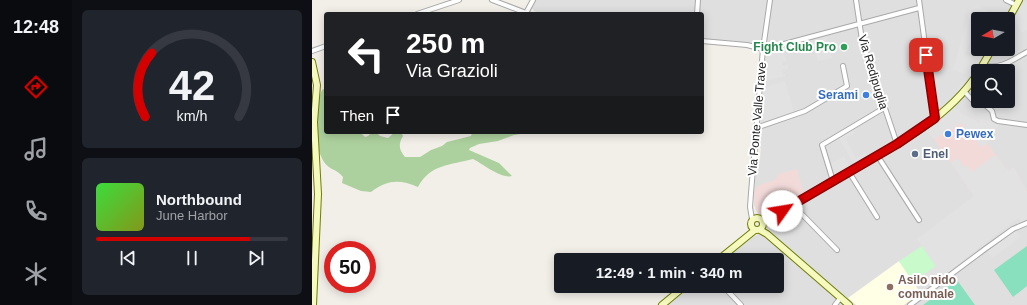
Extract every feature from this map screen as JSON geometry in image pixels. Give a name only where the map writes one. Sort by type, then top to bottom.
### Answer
[{"type":"main road","points":[[1012,12],[1017,3]]},
{"type":"main road","points":[[312,62],[317,85],[314,122],[318,194],[313,305]]},
{"type":"main road","points":[[727,253],[746,237],[758,222],[793,205],[897,144],[935,118],[964,91],[971,82]]},
{"type":"main road","points":[[758,222],[767,234],[849,305]]},
{"type":"main road","points":[[662,305],[677,293]]},
{"type":"street","points":[[423,12],[459,0]]},
{"type":"street","points":[[492,0],[525,12]]},
{"type":"street","points":[[528,12],[532,0]]},
{"type":"street","points":[[697,12],[698,0]]},
{"type":"street","name":"Via Ponte Valle Trave","points":[[758,222],[751,193],[763,49],[770,0]]},
{"type":"street","name":"Via Redipuglia","points":[[856,0],[862,40],[897,144]]},
{"type":"street","points":[[919,0],[935,118]]},
{"type":"street","points":[[1006,0],[1017,3]]},
{"type":"street","points":[[704,41],[763,49],[920,8]]},
{"type":"street","points":[[312,51],[324,47]]},
{"type":"street","points":[[1003,64],[1027,52]]},
{"type":"street","points":[[756,128],[806,111],[847,86],[843,66]]},
{"type":"street","points":[[964,91],[975,103],[984,104],[992,111],[994,118],[998,121],[1027,125]]},
{"type":"street","points":[[833,181],[822,145],[884,108]]},
{"type":"street","points":[[878,155],[919,220]]},
{"type":"street","points":[[849,172],[877,217]]},
{"type":"street","points":[[793,205],[837,250]]},
{"type":"street","points":[[910,305],[1013,229],[1027,222]]},
{"type":"street","points":[[730,293],[741,305]]},
{"type":"street","points":[[835,305],[841,298]]},
{"type":"shaded area","points":[[536,0],[1027,0],[1027,305],[668,305],[683,293],[784,293],[784,253],[733,253],[753,237],[767,229],[756,210],[754,203],[756,160],[760,159],[761,148],[757,148],[767,44],[704,39],[704,12],[536,12],[532,8]]},
{"type":"shaded area","points":[[1023,0],[1027,3],[1027,30],[1022,33],[1015,22],[1015,18]]},
{"type":"shaded area","points":[[977,5],[989,12],[971,12],[971,41],[965,54],[974,59],[976,56],[986,56],[981,64],[971,64],[971,77],[957,95],[956,93],[966,75],[953,69],[971,7]]},
{"type":"shaded area","points":[[827,37],[832,58],[818,61],[813,40]]},
{"type":"shaded area","points":[[781,48],[781,51],[783,50],[787,61],[782,62],[783,66],[788,65],[788,69],[782,69],[785,76],[763,82],[766,53]]},
{"type":"shaded area","points":[[784,81],[786,83],[794,113],[766,122],[760,118],[763,88]]},
{"type":"shaded area","points":[[955,106],[963,115],[979,122],[981,119],[1001,122],[987,143],[1008,171],[1014,167],[1027,192],[1027,220],[1022,223],[994,181],[974,196],[934,139],[926,131]]},
{"type":"shaded area","points":[[955,106],[963,115],[979,122],[981,119],[1001,122],[983,147],[981,145],[980,146],[971,132],[967,129],[966,130],[961,123],[934,139],[926,131]]},
{"type":"shaded area","points":[[852,129],[855,133],[845,138],[856,158],[865,152],[869,158],[855,166],[838,137]]},
{"type":"shaded area","points":[[995,155],[1008,171],[1014,167],[1027,192],[1027,220],[1022,223],[1018,218],[921,293],[913,282],[936,266],[917,239],[974,196],[951,163],[958,158],[964,167],[967,165],[972,172]]},
{"type":"shaded area","points":[[844,156],[851,168],[834,178],[831,164]]},
{"type":"shaded area","points":[[797,169],[804,194],[770,214],[763,215],[758,213],[754,205],[754,192],[757,186],[775,180],[779,174]]},
{"type":"shaded area","points":[[1016,230],[1021,237],[992,258],[987,251]]},
{"type":"shaded area","name":"Asilo nido comunale","points":[[899,261],[921,293],[904,305],[856,305],[848,298]]},
{"type":"green space","points":[[324,89],[324,134],[362,134],[365,137],[370,134],[378,134],[388,138],[393,134],[402,134],[403,136],[400,142],[400,147],[401,152],[405,157],[420,157],[447,142],[471,136],[472,134],[520,134],[498,141],[479,144],[470,148],[469,150],[499,163],[512,176],[497,173],[473,159],[449,164],[435,170],[423,179],[418,187],[411,184],[393,182],[382,185],[371,192],[361,191],[342,183],[343,177],[338,172],[326,165],[319,151],[317,138],[317,118],[321,93]]},
{"type":"green space","points":[[922,246],[936,266],[913,282],[899,261]]},
{"type":"green space","points":[[1027,246],[1027,286],[1013,297],[994,270]]},
{"type":"green space","points":[[957,280],[975,305],[923,305]]},
{"type":"place","name":"Fight Club Pro","points":[[844,47]]},
{"type":"place","name":"Serami","points":[[866,95]]},
{"type":"place","name":"Pewex","points":[[948,134]]},
{"type":"place","name":"Enel","points":[[915,154]]},
{"type":"place","name":"Asilo nido comunale","points":[[890,287]]},
{"type":"route","points":[[782,211],[897,144],[935,118],[926,55]]}]
